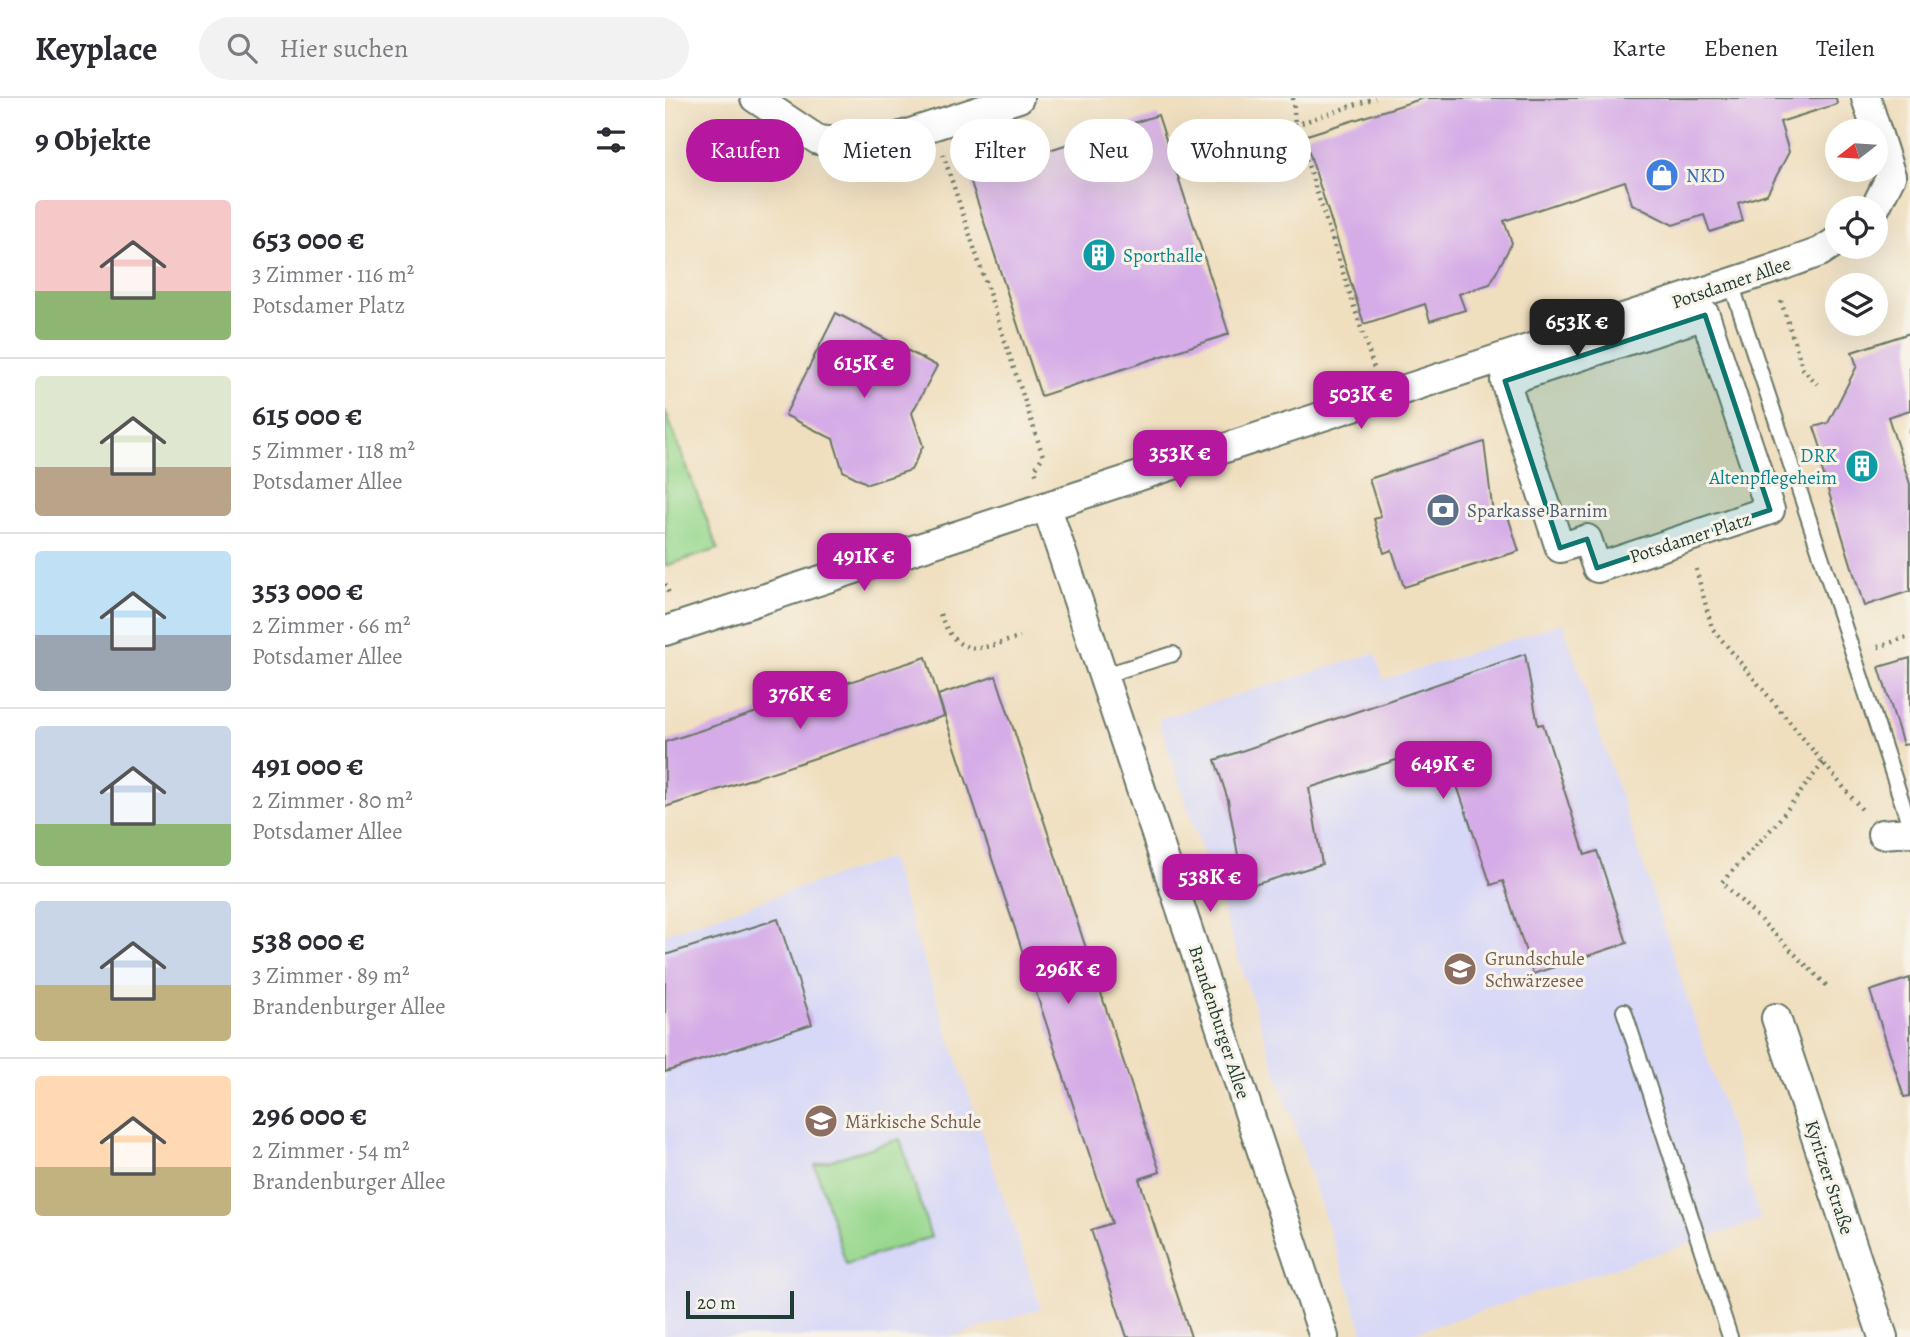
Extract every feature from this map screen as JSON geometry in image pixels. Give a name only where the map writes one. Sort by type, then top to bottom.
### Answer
[{"type":"street","points":[[755,98],[818,140]]},
{"type":"street","points":[[936,126],[1019,98]]},
{"type":"street","points":[[1866,98],[1901,181],[1887,196]]},
{"type":"street","name":"Potsdamer Allee","points":[[665,631],[1731,283],[1825,249]]},
{"type":"street","name":"Potsdamer Platz","points":[[1705,315],[1770,510],[1688,538],[1597,568],[1587,539],[1560,548],[1505,381],[1705,315]]},
{"type":"street","name":"Brandenburger Allee","points":[[1047,508],[1324,1337]]},
{"type":"street","name":"Kyritzer Straße","points":[[1776,1018],[1883,1337]]},
{"type":"lane","points":[[1731,283],[1910,826]]},
{"type":"lane","points":[[1105,675],[1173,654]]},
{"type":"lane","points":[[1623,1011],[1730,1337]]},
{"type":"path","points":[[1293,98],[1295,119]]},
{"type":"path","points":[[1311,120],[1375,98]]},
{"type":"path","points":[[936,133],[1043,456],[1035,469],[1047,508]]},
{"type":"path","points":[[1311,174],[1384,397]]},
{"type":"path","points":[[1770,270],[1803,369],[1817,384]]},
{"type":"path","points":[[1688,538],[1712,628],[1823,762],[1896,833]]},
{"type":"path","points":[[940,614],[947,632],[963,647],[978,649],[1020,637]]},
{"type":"path","points":[[1854,655],[1910,636]]},
{"type":"path","points":[[1823,762],[1775,825],[1722,882],[1829,988]]},
{"type":"highlighted area","points":[[1705,315],[1770,510],[1597,568],[1587,539],[1560,548],[1505,381]]},
{"type":"shaded area","name":"Grundschule Schwärzesee","points":[[1563,623],[1761,1220],[1401,1337],[1365,1337],[1158,719],[1375,653],[1384,680]]},
{"type":"shaded area","name":"Märkische Schule","points":[[889,858],[1041,1308],[953,1337],[665,1337],[665,933]]},
{"type":"green space","points":[[665,410],[718,549],[665,566]]},
{"type":"green space","points":[[900,1139],[931,1237],[846,1264],[815,1165]]},
{"type":"building","points":[[1424,98],[1836,98],[1837,104],[1780,122],[1789,152],[1767,194],[1738,203],[1743,221],[1710,232],[1704,215],[1673,225],[1632,204],[1625,181],[1504,221],[1512,243],[1490,284],[1459,294],[1465,310],[1430,321],[1425,304],[1364,324],[1311,158],[1311,134]]},
{"type":"building","name":"Sporthalle","points":[[1158,115],[1167,143],[1167,182],[1180,182],[1229,334],[1041,396],[971,182],[1050,182],[1050,150],[1064,145],[1064,182],[1153,182],[1153,119],[1146,119]]},
{"type":"building","points":[[836,313],[937,366],[912,413],[923,446],[911,470],[868,484],[843,471],[833,439],[785,415]]},
{"type":"building","name":"DRK Altenpflegeheim","points":[[1910,333],[1910,410],[1888,417],[1910,484],[1910,591],[1864,606],[1820,464],[1826,463],[1814,427],[1828,423],[1857,366],[1852,352]]},
{"type":"building","points":[[1484,442],[1493,514],[1506,510],[1519,551],[1404,587],[1392,550],[1384,553],[1374,519],[1381,517],[1369,479]]},
{"type":"building","points":[[1525,654],[1538,725],[1543,724],[1585,855],[1597,851],[1627,943],[1533,974],[1503,881],[1491,885],[1443,745],[1309,788],[1322,864],[1244,888],[1228,800],[1215,760]]},
{"type":"building","points":[[926,657],[944,716],[665,807],[665,742]]},
{"type":"building","points":[[1910,658],[1910,744],[1903,745],[1879,667]]},
{"type":"building","points":[[996,676],[1160,1172],[1139,1179],[1191,1337],[1127,1337],[1091,1230],[1112,1223],[938,695]]},
{"type":"building","points":[[778,919],[812,1024],[665,1072],[665,955]]},
{"type":"building","points":[[1910,978],[1910,1096],[1904,1097],[1870,991]]},
{"type":"place","name":"NKD","points":[[1662,175]]},
{"type":"place","name":"Sporthalle","points":[[1099,255]]},
{"type":"place","name":"DRK Altenpflegeheim","points":[[1862,466]]},
{"type":"place","name":"Sparkasse Barnim","points":[[1443,510]]},
{"type":"place","name":"Grundschule Schwärzesee","points":[[1460,969]]},
{"type":"place","name":"Märkische Schule","points":[[821,1121]]}]
